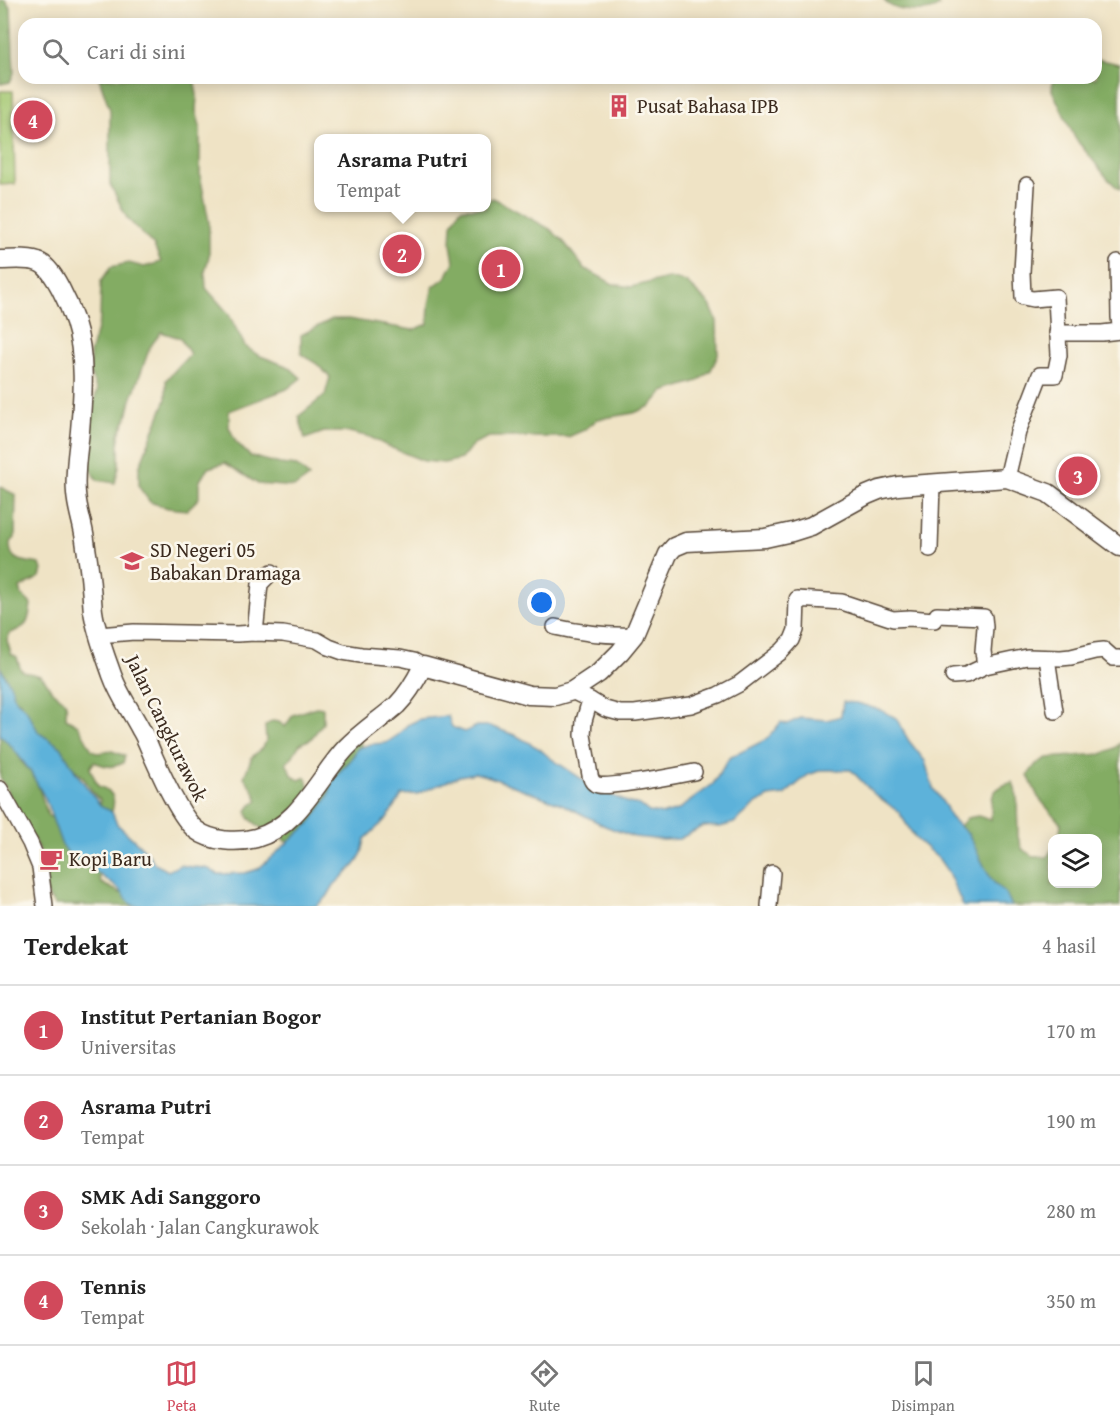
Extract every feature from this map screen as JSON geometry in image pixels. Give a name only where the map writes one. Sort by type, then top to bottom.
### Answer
[{"type":"street","points":[[1007,478],[1018,432],[1040,375],[1055,375],[1059,355],[1056,297],[1033,299],[1023,297],[1022,272],[1027,184]]},
{"type":"street","name":"Jalan Cangkurawok","points":[[0,260],[37,261],[45,265],[72,314],[82,354],[82,398],[75,479],[76,496],[84,530],[93,612],[112,676],[124,702],[141,730],[177,804],[197,830],[212,838],[246,841],[278,828],[316,788],[346,747],[398,704],[414,683],[423,666]]},
{"type":"street","points":[[1057,333],[1102,333],[1120,328],[1118,262]]},
{"type":"street","points":[[99,635],[134,632],[255,633],[307,638],[343,652],[400,658],[529,695],[555,696],[572,692],[599,673],[634,635],[663,563],[674,547],[686,542],[765,538],[792,532],[811,526],[879,490],[898,486],[1007,478],[1048,493],[1120,547]]},
{"type":"street","points":[[930,549],[932,484]]},
{"type":"street","points":[[255,633],[260,584],[272,572]]},
{"type":"street","points":[[572,692],[605,709],[635,713],[691,705],[718,695],[739,684],[782,651],[792,640],[796,630],[796,599],[842,602],[893,619],[934,620],[938,615],[984,617],[985,666]]},
{"type":"street","points":[[555,627],[604,635],[634,635]]},
{"type":"street","points":[[953,676],[966,675],[985,666],[1027,657],[1071,657],[1104,651],[1113,658],[1120,658]]},
{"type":"street","points":[[1047,658],[1055,711]]},
{"type":"street","points":[[590,700],[583,735],[591,780],[595,784],[611,785],[647,781],[694,772]]},
{"type":"street","points":[[0,789],[30,843],[40,867],[45,906]]},
{"type":"street","points":[[769,906],[772,873]]},
{"type":"green space","points":[[0,0],[5,0],[11,9],[14,73],[10,82],[0,84]]},
{"type":"green space","points":[[884,0],[937,0],[939,6],[927,11],[910,11],[894,7]]},
{"type":"green space","points":[[1102,60],[1120,64],[1120,190],[1108,179],[1075,138],[1052,90],[1052,84],[1102,84]]},
{"type":"green space","points":[[101,84],[195,84],[196,111],[200,126],[200,175],[209,222],[206,288],[228,313],[245,346],[258,355],[289,367],[301,378],[287,389],[229,411],[229,427],[236,442],[250,456],[297,466],[309,477],[295,487],[258,484],[225,463],[208,468],[199,482],[199,498],[187,510],[168,508],[150,502],[139,487],[139,468],[166,399],[166,380],[190,354],[180,338],[161,332],[150,347],[127,417],[119,434],[119,467],[115,483],[97,480],[88,464],[87,427],[97,391],[90,373],[90,354],[100,318],[101,281],[111,267],[129,263],[144,267],[161,262],[154,246],[127,218],[110,184],[110,110]]},
{"type":"green space","points":[[0,91],[13,91],[15,184],[0,185]]},
{"type":"green space","points":[[491,199],[550,229],[563,241],[584,268],[613,284],[631,287],[668,278],[686,282],[710,305],[717,321],[718,355],[711,370],[698,381],[663,392],[651,406],[634,413],[598,419],[584,430],[568,437],[489,437],[473,444],[461,459],[444,463],[424,461],[370,437],[349,432],[324,432],[305,439],[299,416],[325,395],[330,377],[317,364],[301,354],[301,335],[332,319],[348,319],[413,330],[428,324],[433,287],[446,277],[454,262],[451,244],[452,224],[458,212],[491,212]]},
{"type":"green space","points":[[0,487],[16,495],[15,538],[10,543],[12,554],[19,560],[40,564],[42,570],[40,577],[20,588],[22,595],[31,604],[26,624],[9,634],[7,640],[11,654],[17,657],[22,671],[42,677],[52,691],[64,700],[66,718],[78,725],[92,750],[98,753],[112,751],[125,756],[123,763],[119,765],[108,766],[94,762],[90,768],[98,786],[108,791],[113,798],[110,817],[80,774],[34,734],[22,713],[21,703],[11,694],[0,667]]},
{"type":"green space","points":[[316,707],[323,708],[323,723],[310,740],[298,747],[286,763],[293,776],[299,780],[306,777],[311,797],[328,764],[329,751],[338,738],[353,735],[360,738],[362,754],[342,793],[290,843],[284,840],[284,833],[265,831],[249,818],[247,811],[258,801],[244,777],[252,757],[266,741],[265,726],[272,721],[279,722],[285,727],[293,715]]},
{"type":"green space","points":[[0,732],[19,746],[20,760],[38,785],[48,816],[61,821],[97,865],[101,883],[125,895],[134,906],[55,905],[50,899],[43,884],[50,870],[0,777]]},
{"type":"green space","points":[[1120,743],[1120,906],[1011,906],[984,881],[956,831],[967,818],[978,816],[991,820],[991,805],[995,791],[1013,782],[1017,796],[1018,837],[1022,849],[1034,857],[1048,855],[1048,888],[1102,888],[1102,834],[1060,834],[1061,824],[1038,797],[1028,775],[1036,764],[1047,758],[1102,754]]},
{"type":"water","points":[[0,667],[11,686],[15,699],[26,709],[39,733],[61,747],[100,805],[112,812],[117,824],[147,852],[155,864],[168,871],[180,865],[207,868],[218,874],[245,873],[258,869],[311,822],[328,797],[332,783],[358,748],[386,743],[407,725],[420,719],[448,716],[452,727],[465,732],[477,726],[490,726],[517,736],[540,749],[597,789],[629,803],[640,805],[649,812],[664,814],[678,810],[713,784],[729,758],[767,739],[781,722],[787,724],[801,718],[827,720],[841,716],[843,702],[857,703],[883,711],[896,718],[909,741],[925,761],[933,788],[950,817],[969,835],[987,872],[1006,894],[1012,906],[963,906],[948,872],[939,859],[915,838],[899,812],[873,793],[851,770],[822,770],[808,775],[784,795],[769,797],[756,804],[734,823],[720,827],[704,826],[679,839],[664,840],[634,837],[605,826],[564,805],[475,773],[460,776],[417,794],[402,795],[387,818],[365,839],[362,853],[355,865],[316,906],[134,906],[120,890],[69,855],[61,843],[45,798],[30,771],[0,735]]},
{"type":"place","name":"Pusat Bahasa IPB","points":[[619,106]]},
{"type":"place","name":"Tennis","points":[[33,120]]},
{"type":"place","name":"Asrama Putri","points":[[402,254]]},
{"type":"place","name":"Institut Pertanian Bogor","points":[[501,269]]},
{"type":"place","name":"SMK Adi Sanggoro","points":[[1078,476]]},
{"type":"place","name":"SD Negeri 05 Babakan Dramaga","points":[[132,561]]},
{"type":"place","name":"Kopi Baru","points":[[51,859]]}]
